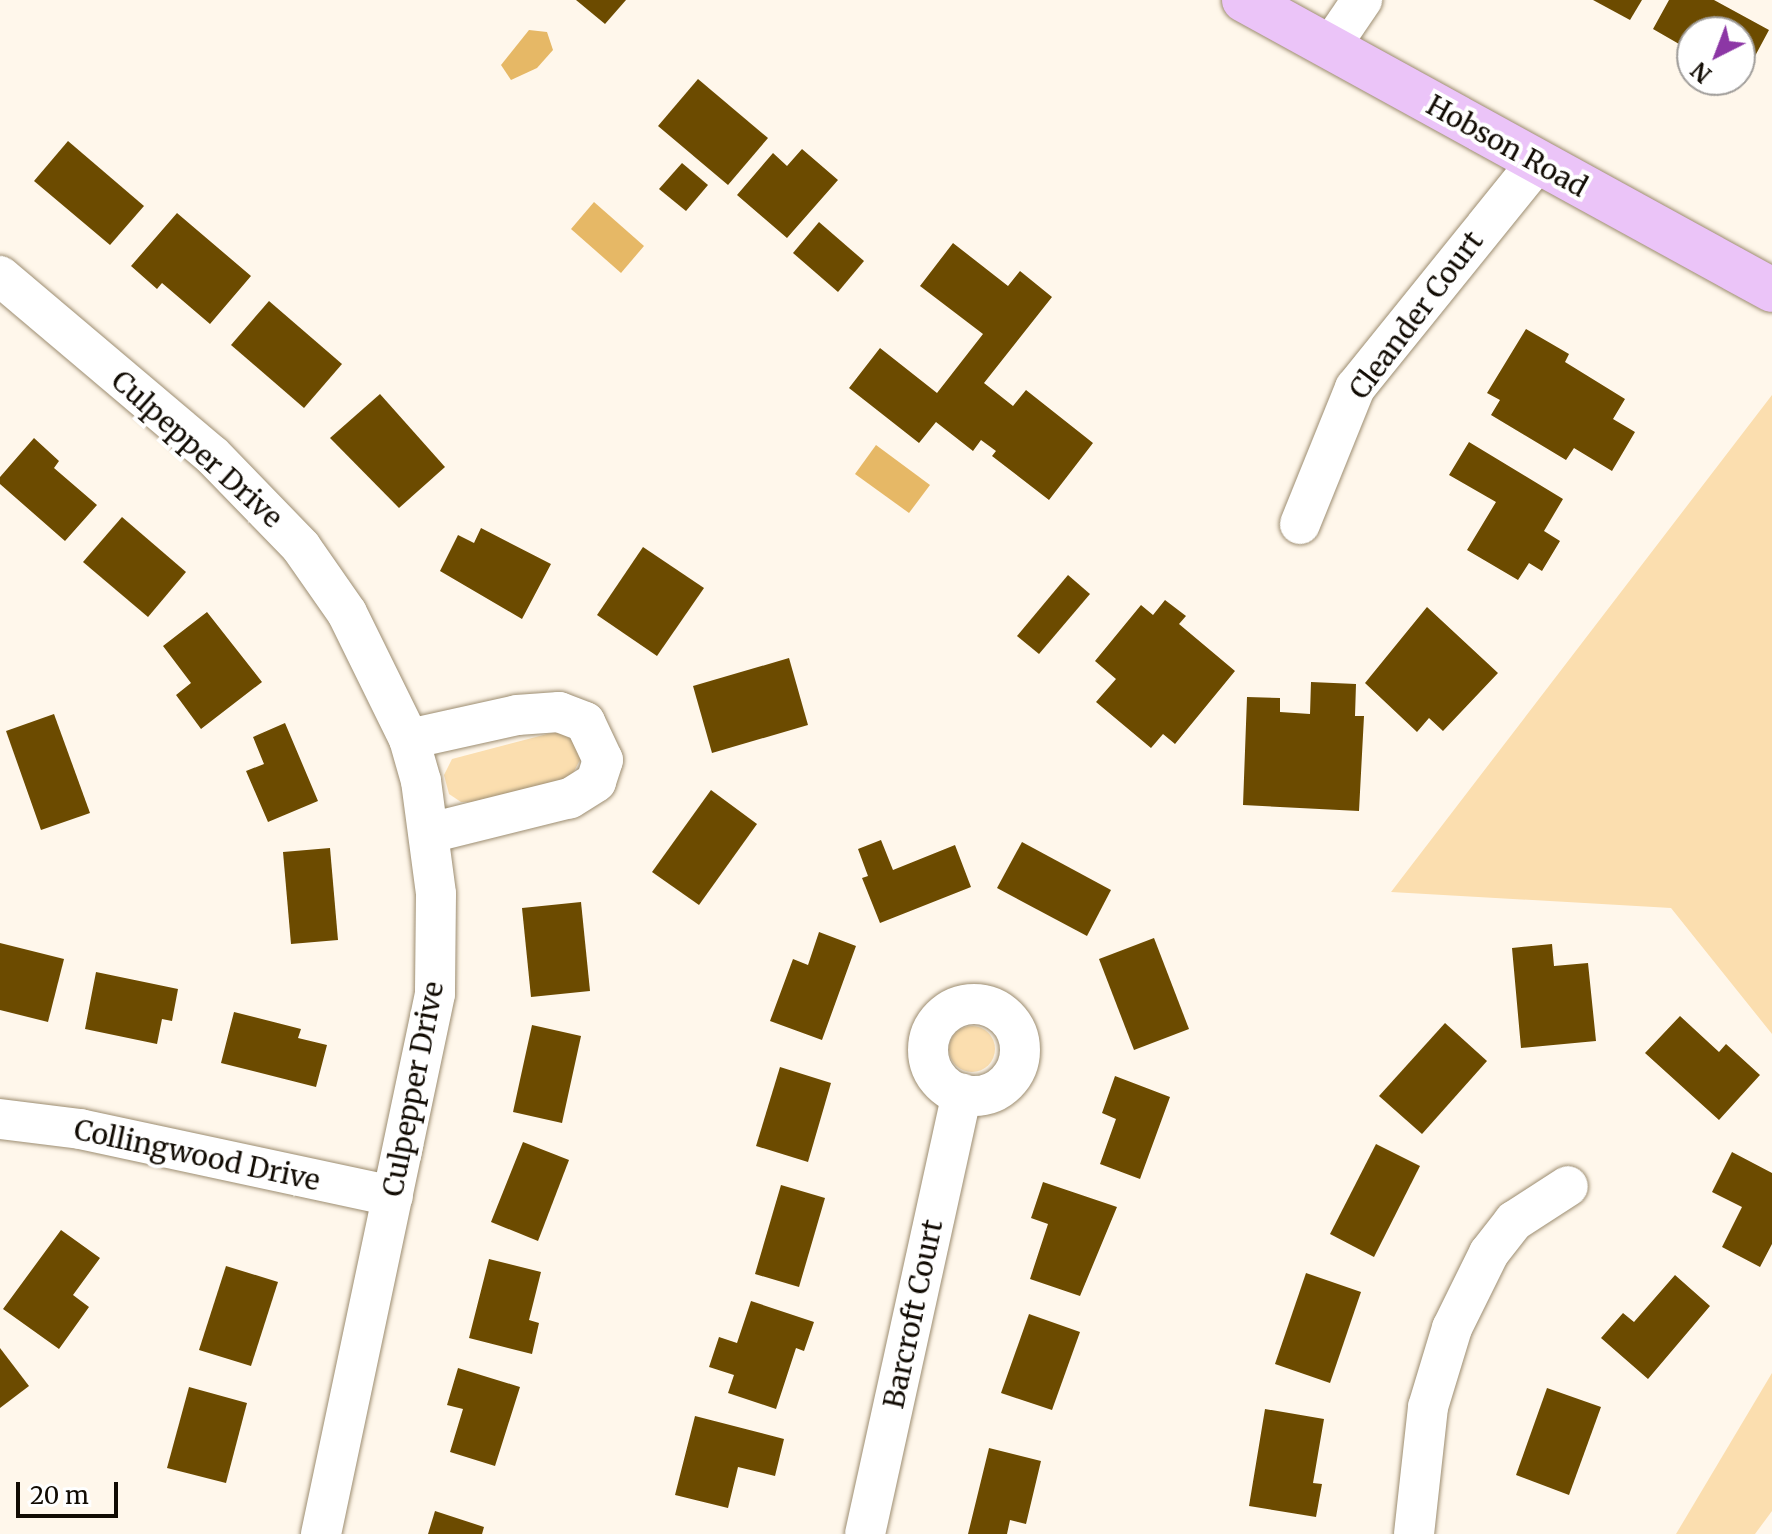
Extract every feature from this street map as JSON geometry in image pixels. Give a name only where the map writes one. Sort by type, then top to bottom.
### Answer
[{"type":"main road","name":"Hobson Road","points":[[1244,0],[1536,164],[1772,290]]},
{"type":"street","points":[[1330,47],[1362,0]]},
{"type":"street","name":"Cleander Court","points":[[1300,524],[1355,388],[1536,164]]},
{"type":"street","name":"Culpepper Drive","points":[[0,276],[267,508],[347,613],[409,739],[430,833],[437,916],[435,994],[321,1534]]},
{"type":"street","points":[[409,739],[517,715],[559,712],[585,722],[603,760],[596,782],[570,798],[430,833]]},
{"type":"street","name":"Barcroft Court","points":[[865,1534],[962,1094]]},
{"type":"street","name":"Collingwood Drive","points":[[0,1119],[80,1129],[393,1196]]},
{"type":"street","points":[[1414,1534],[1428,1407],[1452,1328],[1489,1253],[1514,1221],[1568,1186]]},
{"type":"shaded area","points":[[529,30],[547,32],[553,50],[537,68],[511,80],[501,65]]},
{"type":"shaded area","points":[[594,202],[644,246],[621,273],[571,229]]},
{"type":"shaded area","points":[[1772,395],[1772,1034],[1671,908],[1391,892]]},
{"type":"shaded area","points":[[876,445],[930,485],[909,513],[855,474]]},
{"type":"shaded area","points":[[559,731],[573,741],[581,758],[571,777],[477,802],[461,802],[449,794],[444,775],[452,759]]},
{"type":"shaded area","points":[[972,1026],[988,1033],[995,1049],[988,1065],[972,1072],[956,1065],[949,1049],[956,1033]]},
{"type":"shaded area","points":[[1772,1373],[1772,1511],[1755,1534],[1676,1534]]},
{"type":"building","points":[[576,0],[626,0],[605,24]]},
{"type":"building","points":[[1593,0],[1642,0],[1630,20]]},
{"type":"building","points":[[1669,0],[1714,0],[1743,16],[1676,16],[1676,42],[1653,29]]},
{"type":"building","points":[[1756,23],[1769,30],[1756,54]]},
{"type":"building","points":[[698,79],[768,138],[728,185],[658,126]]},
{"type":"building","points":[[68,141],[144,206],[110,245],[34,181]]},
{"type":"building","points":[[802,149],[838,180],[787,238],[737,195],[773,153],[787,166]]},
{"type":"building","points":[[682,163],[708,185],[686,211],[659,189]]},
{"type":"building","points":[[177,213],[251,276],[210,324],[162,283],[157,289],[131,266]]},
{"type":"building","points":[[819,222],[864,261],[838,292],[793,253]]},
{"type":"building","points":[[953,243],[1008,286],[1020,271],[1052,297],[984,383],[1013,406],[1026,390],[1093,443],[1049,500],[992,456],[996,451],[981,440],[973,451],[936,422],[919,443],[849,388],[880,348],[937,393],[983,334],[920,286]]},
{"type":"building","points":[[269,301],[342,364],[304,408],[231,345]]},
{"type":"building","points":[[1526,329],[1569,354],[1565,362],[1625,399],[1613,419],[1635,432],[1612,471],[1574,448],[1566,460],[1491,415],[1500,400],[1487,393]]},
{"type":"building","points":[[380,394],[445,467],[399,508],[330,438]]},
{"type":"building","points":[[34,438],[59,461],[54,468],[97,505],[65,541],[0,484],[0,477]]},
{"type":"building","points":[[1469,442],[1563,499],[1544,531],[1560,541],[1542,571],[1529,563],[1518,580],[1467,550],[1496,502],[1449,475]]},
{"type":"building","points":[[122,517],[186,572],[148,617],[83,562]]},
{"type":"building","points":[[481,528],[551,564],[522,619],[440,571],[458,535],[474,543]]},
{"type":"building","points":[[643,547],[704,588],[657,656],[597,615]]},
{"type":"building","points":[[1068,575],[1090,594],[1039,654],[1017,636]]},
{"type":"building","points":[[1165,600],[1186,616],[1179,624],[1235,671],[1175,744],[1163,734],[1151,748],[1096,702],[1116,679],[1095,661],[1141,605],[1153,615]]},
{"type":"building","points":[[1427,607],[1498,673],[1443,731],[1429,718],[1417,732],[1365,683]]},
{"type":"building","points":[[207,612],[262,682],[201,729],[176,695],[191,683],[163,646]]},
{"type":"building","points":[[789,658],[808,725],[712,753],[693,686]]},
{"type":"building","points":[[1311,682],[1356,684],[1355,716],[1364,716],[1359,811],[1243,805],[1247,697],[1280,698],[1280,712],[1310,714]]},
{"type":"building","points":[[54,714],[90,813],[41,830],[6,731]]},
{"type":"building","points":[[285,723],[318,801],[268,822],[246,771],[264,764],[253,737]]},
{"type":"building","points":[[711,790],[757,824],[699,905],[652,872]]},
{"type":"building","points":[[881,840],[893,870],[955,845],[971,887],[880,923],[862,878],[868,876],[858,849]]},
{"type":"building","points":[[1022,842],[1111,890],[1087,936],[997,888]]},
{"type":"building","points":[[330,848],[338,940],[291,944],[283,852]]},
{"type":"building","points":[[581,902],[590,991],[531,997],[522,908]]},
{"type":"building","points":[[819,932],[856,946],[822,1040],[770,1021],[793,959],[808,965]]},
{"type":"building","points":[[1154,938],[1189,1029],[1134,1050],[1099,959]]},
{"type":"building","points":[[0,943],[64,959],[48,1022],[0,1010]]},
{"type":"building","points":[[1552,944],[1554,966],[1588,963],[1596,1041],[1521,1048],[1512,948]]},
{"type":"building","points":[[96,972],[178,989],[172,1021],[162,1019],[157,1044],[85,1029]]},
{"type":"building","points":[[234,1012],[301,1029],[298,1038],[327,1045],[316,1087],[221,1063]]},
{"type":"building","points":[[1680,1016],[1719,1052],[1726,1044],[1760,1075],[1719,1120],[1645,1053]]},
{"type":"building","points":[[1445,1023],[1487,1061],[1422,1134],[1379,1096]]},
{"type":"building","points":[[532,1025],[581,1036],[562,1123],[513,1112]]},
{"type":"building","points":[[780,1067],[831,1083],[808,1162],[756,1146]]},
{"type":"building","points":[[1115,1076],[1170,1097],[1140,1179],[1100,1164],[1116,1119],[1102,1113]]},
{"type":"building","points":[[523,1142],[569,1160],[538,1241],[491,1222]]},
{"type":"building","points":[[1376,1144],[1420,1166],[1374,1257],[1330,1234]]},
{"type":"building","points":[[1732,1152],[1772,1173],[1772,1244],[1760,1267],[1722,1247],[1742,1207],[1712,1192]]},
{"type":"building","points":[[1043,1182],[1117,1207],[1080,1296],[1030,1279],[1048,1224],[1031,1218]]},
{"type":"building","points":[[781,1185],[825,1198],[799,1287],[755,1274]]},
{"type":"building","points":[[61,1230],[100,1258],[73,1295],[89,1307],[59,1349],[3,1309]]},
{"type":"building","points":[[489,1259],[541,1272],[529,1320],[539,1323],[532,1354],[469,1338]]},
{"type":"building","points":[[226,1266],[278,1282],[251,1366],[199,1350]]},
{"type":"building","points":[[1306,1273],[1361,1292],[1330,1383],[1275,1364]]},
{"type":"building","points":[[1675,1275],[1710,1306],[1648,1379],[1601,1338],[1623,1313],[1634,1322]]},
{"type":"building","points":[[751,1301],[814,1322],[804,1351],[796,1348],[776,1409],[728,1393],[734,1375],[709,1367],[719,1337],[737,1343]]},
{"type":"building","points":[[1029,1314],[1080,1332],[1052,1410],[1001,1393]]},
{"type":"building","points":[[0,1348],[29,1386],[0,1408]]},
{"type":"building","points":[[458,1368],[520,1387],[495,1466],[450,1452],[463,1409],[447,1405]]},
{"type":"building","points":[[189,1387],[247,1403],[226,1483],[167,1468]]},
{"type":"building","points":[[1547,1388],[1601,1407],[1569,1495],[1516,1475]]},
{"type":"building","points":[[1265,1409],[1324,1419],[1313,1483],[1322,1484],[1316,1517],[1249,1506]]},
{"type":"building","points":[[695,1416],[784,1439],[775,1476],[738,1467],[728,1508],[675,1495]]},
{"type":"building","points":[[989,1448],[1041,1461],[1026,1524],[1010,1520],[1007,1534],[968,1534]]},
{"type":"building","points":[[435,1511],[484,1527],[482,1534],[428,1534]]}]
